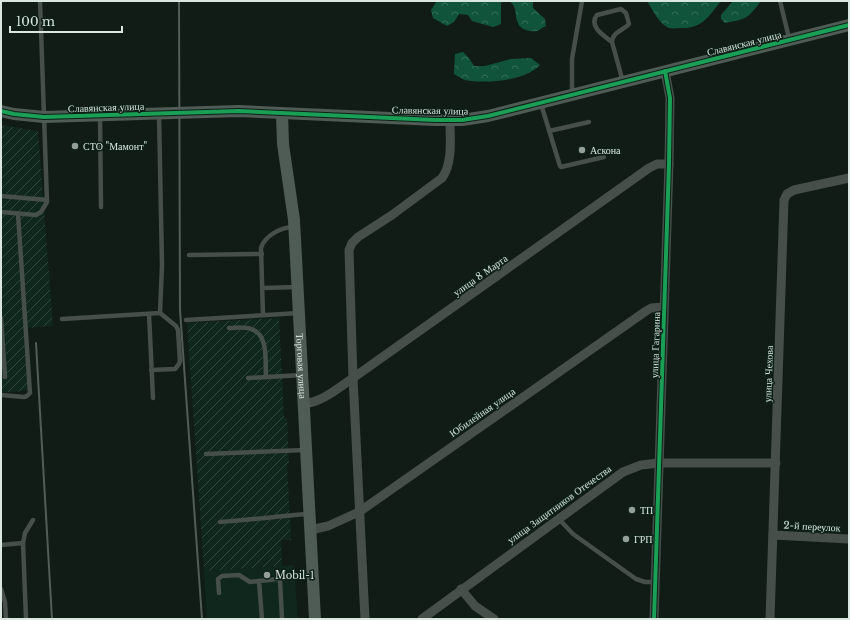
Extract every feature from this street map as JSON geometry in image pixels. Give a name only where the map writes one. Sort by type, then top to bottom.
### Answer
[{"type":"street","name":"Славянская улица","points":[[1,111],[44,117],[239,111],[450,120],[488,116],[849,25]]},
{"type":"street","name":"улица Гагарина","points":[[654,619],[669,164],[670,98],[665,71]]},
{"type":"street","name":"Торговая улица","points":[[282,113],[284,144],[294,227],[315,619]]},
{"type":"street","points":[[365,619],[353,378],[350,250],[352,243],[358,237],[392,215],[442,178],[446,172],[449,159],[450,120]]},
{"type":"street","name":"улица 8 Марта","points":[[303,404],[320,400],[353,378],[649,168],[657,164],[669,164]]},
{"type":"street","name":"улица Чехова","points":[[770,619],[784,200],[787,194],[794,190],[849,178]]},
{"type":"street","name":"Юбилейная улица","points":[[310,530],[328,526],[359,512],[646,311],[651,308],[664,307]]},
{"type":"street","name":"улица Защитников Отечества","points":[[422,619],[558,518],[623,472],[641,465],[659,463],[776,463]]},
{"type":"street","name":"2-й переулок","points":[[773,535],[849,539]]},
{"type":"street","points":[[461,590],[476,606],[494,619]]},
{"type":"lane","points":[[1,212],[38,215],[43,210],[47,200],[40,1]]},
{"type":"lane","points":[[572,95],[572,59],[582,1]]},
{"type":"lane","points":[[780,1],[790,40]]},
{"type":"lane","points":[[612,42],[596,30],[594,20],[597,15],[621,9],[626,13],[629,24],[614,35],[612,42],[623,82]]},
{"type":"lane","points":[[540,103],[558,163],[561,167],[604,157]]},
{"type":"lane","points":[[159,113],[162,265],[160,313]]},
{"type":"lane","points":[[100,115],[101,207]]},
{"type":"lane","points":[[549,131],[588,122]]},
{"type":"lane","points":[[1,196],[47,200]]},
{"type":"lane","points":[[1,395],[24,397],[30,393],[18,214]]},
{"type":"lane","points":[[263,315],[261,248],[265,242],[283,228],[294,227]]},
{"type":"lane","points":[[189,255],[262,254]]},
{"type":"lane","points":[[263,288],[297,287]]},
{"type":"lane","points":[[62,319],[160,313],[176,326],[178,330],[180,361],[175,368],[151,370]]},
{"type":"lane","points":[[186,320],[298,313]]},
{"type":"lane","points":[[148,314],[153,398]]},
{"type":"lane","points":[[1,318],[5,377]]},
{"type":"lane","points":[[229,328],[252,329],[259,333],[264,342],[266,377]]},
{"type":"lane","points":[[248,378],[302,375]]},
{"type":"lane","points":[[206,454],[305,450]]},
{"type":"lane","points":[[220,522],[257,520],[274,516],[309,514]]},
{"type":"lane","points":[[558,518],[573,534],[636,579],[644,582],[655,582]]},
{"type":"lane","points":[[26,619],[23,543],[25,532],[33,520]]},
{"type":"lane","points":[[1,545],[23,543]]},
{"type":"lane","points":[[219,593],[218,579],[222,576],[239,575],[250,582],[280,580],[289,577],[312,575]]},
{"type":"lane","points":[[280,580],[282,619]]},
{"type":"lane","points":[[259,581],[262,619]]},
{"type":"lane","points":[[1,589],[6,602],[6,619]]},
{"type":"shaded area","points":[[1,125],[38,131],[53,326],[27,328],[31,390],[12,392],[1,392]]},
{"type":"shaded area","points":[[279,318],[284,418],[287,418],[289,464],[287,465],[291,540],[281,540],[282,566],[204,571],[187,323]]},
{"type":"shaded area","points":[[294,565],[298,619],[207,619],[204,571]]},
{"type":"green space","points":[[502,1],[501,24],[493,27],[472,21],[468,15],[459,14],[454,22],[447,26],[433,18],[431,10],[436,2]]},
{"type":"green space","points":[[509,1],[533,1],[533,8],[545,19],[546,26],[538,31],[529,31],[521,27],[517,20],[514,6]]},
{"type":"green space","points":[[647,1],[721,1],[709,16],[700,24],[688,28],[669,28],[665,26],[656,16]]},
{"type":"green space","points":[[733,1],[761,1],[750,14],[743,19],[725,23],[721,19],[721,15]]},
{"type":"green space","points":[[463,52],[474,66],[485,66],[511,59],[531,58],[540,65],[525,75],[505,80],[483,82],[465,80],[454,74],[455,54]]},
{"type":"railway","points":[[179,1],[180,310],[202,619]]},
{"type":"railway","points":[[36,343],[52,619]]},
{"type":"cycle path","points":[[1,111],[44,117],[239,111],[462,120],[488,116],[849,25]]},
{"type":"cycle path","points":[[654,619],[669,164],[670,98],[665,71]]},
{"type":"place","name":"СТО \"Мамонт\"","points":[[75,146]]},
{"type":"place","name":"Аскона","points":[[582,150]]},
{"type":"place","name":"ТП","points":[[632,510]]},
{"type":"place","name":"ГРП","points":[[626,539]]},
{"type":"place","name":"Mobil-1","points":[[267,575]]}]
